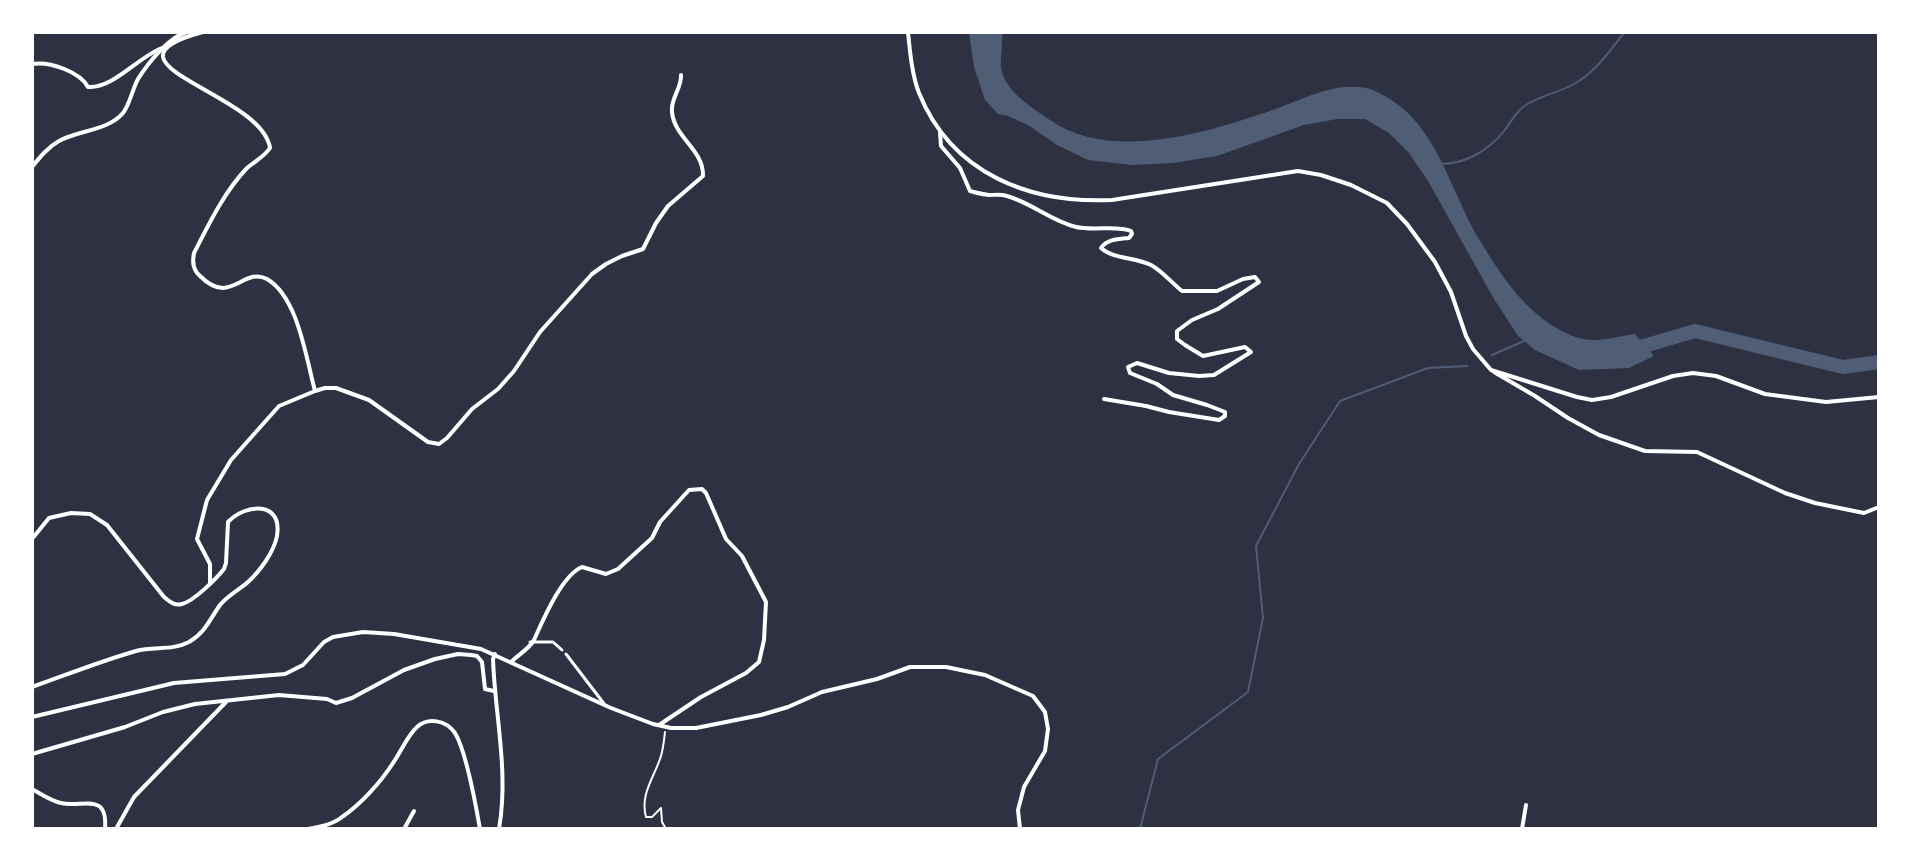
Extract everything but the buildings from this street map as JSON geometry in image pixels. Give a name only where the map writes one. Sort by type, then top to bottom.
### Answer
[{"type":"street","points":[[32,167],[42,154],[59,141],[114,121],[124,112],[139,77],[172,39],[187,32]]},
{"type":"street","points":[[203,32],[185,36],[169,46],[163,58],[182,77],[245,116],[269,139],[270,148],[248,167],[230,190],[192,261],[197,273],[210,284],[223,289],[253,276],[263,277],[279,287],[298,325],[315,391]]},
{"type":"street","points":[[908,32],[918,92],[940,133],[968,161],[992,176],[1031,193],[1087,201],[1112,200],[1298,171],[1351,185],[1387,203],[1407,224],[1435,262],[1451,292],[1466,336],[1491,370],[1599,435],[1645,451],[1697,452],[1771,487],[1815,503],[1864,513],[1879,507]]},
{"type":"street","points":[[32,64],[40,62],[56,67],[84,80],[88,87],[97,88],[151,52],[163,48]]},
{"type":"street","points":[[210,583],[210,564],[197,539],[207,500],[231,460],[279,406],[315,391],[336,388],[369,400],[433,444],[439,444],[472,409],[498,389],[540,332],[592,274],[622,256],[643,249],[668,206],[703,176],[703,166],[675,124],[672,112],[672,103],[682,85],[681,75]]},
{"type":"street","points":[[940,133],[941,146],[960,168],[970,191],[987,195],[1003,194],[1029,204],[1062,224],[1131,231],[1129,238],[1112,240],[1101,248],[1105,252],[1154,267],[1182,291],[1217,291],[1255,277],[1259,282],[1177,331],[1177,339],[1203,356],[1245,347],[1251,352],[1245,358],[1214,375],[1169,373],[1137,363],[1128,367],[1130,373],[1157,384],[1173,395],[1225,412],[1223,419],[1104,399]]},
{"type":"street","points":[[1491,370],[1592,400],[1693,373],[1716,376],[1765,394],[1795,398],[1826,402],[1879,397]]},
{"type":"street","points":[[511,662],[532,642],[573,572],[582,567],[606,574],[618,569],[652,538],[660,522],[689,490],[702,489],[726,539],[742,556],[766,602],[764,640],[759,662],[746,673],[701,697],[658,726]]},
{"type":"street","points":[[32,539],[49,518],[71,513],[90,514],[107,525],[164,597],[171,603],[183,604],[218,576],[226,563],[228,526],[232,518],[251,508],[264,508],[272,513],[277,523],[274,546],[259,570],[220,605],[202,633],[189,642],[175,648],[140,650],[32,687]]},
{"type":"street","points":[[32,717],[174,683],[285,674],[303,665],[324,642],[333,637],[363,632],[465,645],[495,654],[606,706],[665,727],[696,728],[761,715],[822,692],[877,679],[910,667],[946,667],[985,675],[1033,696],[1045,712],[1048,729],[1045,751],[1024,787],[1018,810],[1020,829]]},
{"type":"street","points":[[532,642],[553,642],[606,706]]},
{"type":"street","points":[[32,754],[195,704],[279,695],[327,699],[336,703],[352,698],[404,670],[458,654],[480,658],[485,689],[494,691]]},
{"type":"street","points":[[495,654],[494,691],[503,763],[499,829]]},
{"type":"street","points":[[116,829],[134,797],[226,702]]},
{"type":"street","points":[[307,829],[342,818],[392,766],[414,729],[431,720],[449,727],[456,734],[480,829]]},
{"type":"street","points":[[32,789],[63,804],[92,802],[101,808],[106,818],[105,829]]},
{"type":"street","points":[[1522,829],[1526,805]]},
{"type":"street","points":[[404,829],[414,811]]},
{"type":"path","points":[[665,727],[660,759],[646,790],[644,804],[646,817],[652,817],[661,808],[666,829]]},
{"type":"water","points":[[969,32],[1002,32],[1001,68],[1014,92],[1050,120],[1075,133],[1102,140],[1131,142],[1190,134],[1247,119],[1342,87],[1366,88],[1383,95],[1401,107],[1429,140],[1479,239],[1530,308],[1553,326],[1582,339],[1598,340],[1635,334],[1654,356],[1629,368],[1579,370],[1535,350],[1518,336],[1494,299],[1409,153],[1389,133],[1365,119],[1337,119],[1304,125],[1217,156],[1173,163],[1132,165],[1088,160],[1057,145],[1028,125],[998,114],[985,100],[974,67]]},
{"type":"waterway","points":[[1440,164],[1458,162],[1483,150],[1498,138],[1523,107],[1574,84],[1589,73],[1625,32]]},
{"type":"waterway","points":[[1627,351],[1695,331],[1843,367],[1879,362]]},
{"type":"waterway","points":[[1492,355],[1524,341]]},
{"type":"waterway","points":[[1140,829],[1158,759],[1248,692],[1263,618],[1256,546],[1299,464],[1340,401],[1428,368],[1467,366]]}]
